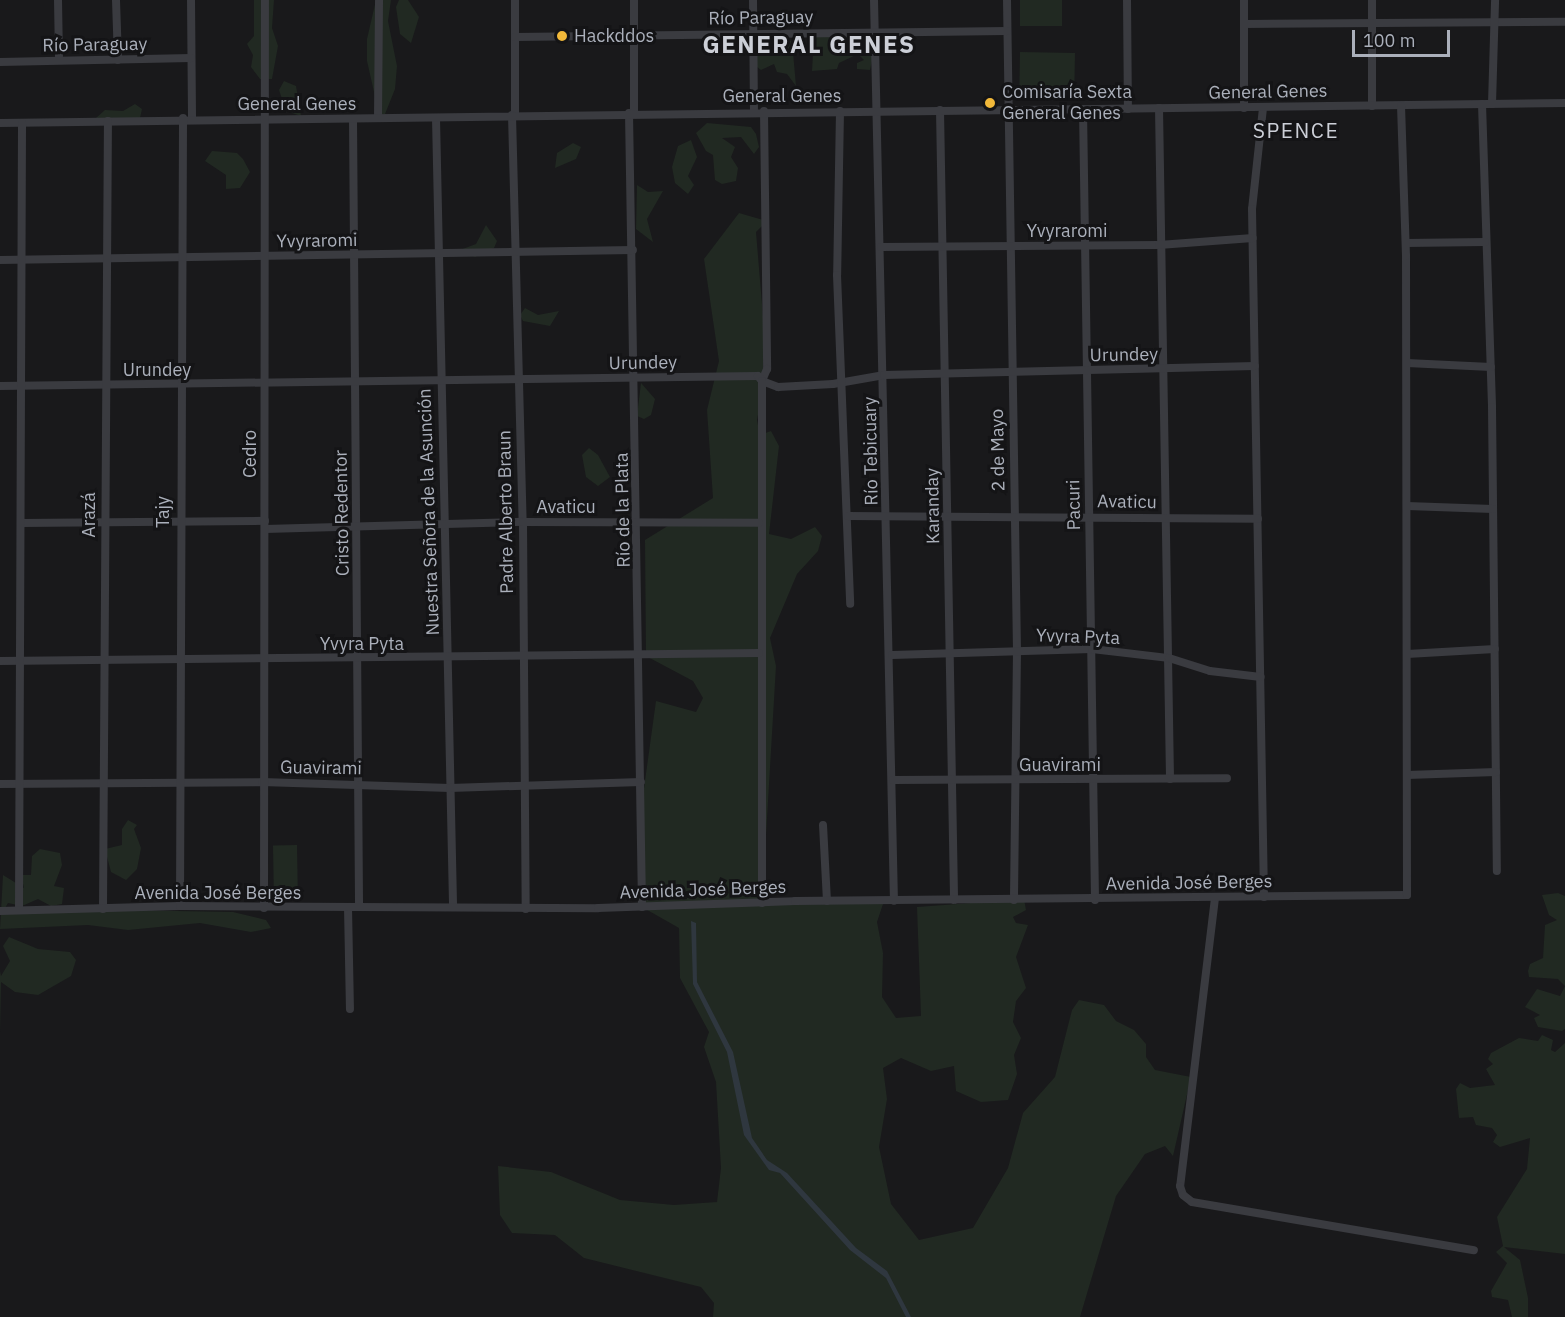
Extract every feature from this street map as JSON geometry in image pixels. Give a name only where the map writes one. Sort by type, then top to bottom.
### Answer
[{"type":"street","points":[[58,0],[59,60]]},
{"type":"street","points":[[116,0],[118,60]]},
{"type":"street","points":[[191,0],[192,118]]},
{"type":"street","name":"Cedro","points":[[264,908],[262,782],[265,525],[265,0]]},
{"type":"street","points":[[378,118],[379,0]]},
{"type":"street","name":"Padre Alberto Braun","points":[[515,0],[516,253],[525,654],[525,909]]},
{"type":"street","name":"Río de la Plata","points":[[634,0],[632,113],[634,378],[638,521],[642,907]]},
{"type":"street","points":[[753,0],[754,111]]},
{"type":"street","name":"Río Tebicuary","points":[[874,0],[892,655],[894,901]]},
{"type":"street","name":"2 de Mayo","points":[[1007,0],[1017,651],[1014,900]]},
{"type":"street","points":[[1127,0],[1128,109]]},
{"type":"street","points":[[1244,0],[1244,108]]},
{"type":"street","points":[[1372,0],[1372,106]]},
{"type":"street","points":[[1492,104],[1495,0]]},
{"type":"street","points":[[1244,24],[1565,22]]},
{"type":"street","name":"Río Paraguay","points":[[515,37],[1007,31]]},
{"type":"street","name":"Río Paraguay","points":[[0,62],[191,58]]},
{"type":"street","name":"General Genes","points":[[0,123],[183,118],[353,119],[754,111],[1263,108],[1565,103]]},
{"type":"street","points":[[1482,104],[1491,367],[1497,871]]},
{"type":"street","points":[[1401,106],[1406,243],[1407,776],[1496,772]]},
{"type":"street","points":[[1159,108],[1159,245],[1170,779]]},
{"type":"street","points":[[1263,108],[1263,143],[1253,184],[1253,238],[1264,897]]},
{"type":"street","name":"Pacuri","points":[[1083,109],[1095,900]]},
{"type":"street","points":[[762,903],[759,523],[762,381],[767,369],[764,111]]},
{"type":"street","points":[[840,111],[837,275],[844,382],[850,604]]},
{"type":"street","name":"Karanday","points":[[940,111],[954,780],[954,900]]},
{"type":"street","name":"Tajy","points":[[180,906],[177,782],[183,118]]},
{"type":"street","name":"Nuestra Señora de la Asunción","points":[[436,118],[453,906]]},
{"type":"street","name":"Cristo Redentor","points":[[353,119],[360,783],[359,908]]},
{"type":"street","name":"Arazá","points":[[103,909],[104,385],[108,121]]},
{"type":"street","points":[[19,910],[21,523],[19,386],[22,123]]},
{"type":"street","name":"Yvyraromi","points":[[881,247],[1159,245],[1253,238]]},
{"type":"street","points":[[1406,243],[1485,242]]},
{"type":"street","name":"Yvyraromi","points":[[0,260],[439,255],[633,250]]},
{"type":"street","points":[[1407,363],[1491,367]]},
{"type":"street","name":"Urundey","points":[[0,386],[440,383],[758,376],[762,381],[778,387],[844,382],[884,375],[1255,366]]},
{"type":"street","points":[[1407,506],[1493,509]]},
{"type":"street","name":"Avaticu","points":[[848,516],[1258,519]]},
{"type":"street","name":"Avaticu","points":[[21,523],[178,522],[357,526],[638,521],[759,523]]},
{"type":"street","name":"Yvyra Pyta","points":[[892,655],[1092,649],[1169,658],[1210,671],[1261,677]]},
{"type":"street","points":[[1407,654],[1495,649]]},
{"type":"street","name":"Yvyra Pyta","points":[[0,661],[178,658],[359,659],[639,652],[759,653]]},
{"type":"street","name":"Avenida José Berges","points":[[0,911],[180,906],[359,908],[453,906],[525,909],[827,901],[1407,895],[1407,776]]},
{"type":"street","name":"Guavirami","points":[[893,780],[1094,781],[1227,778]]},
{"type":"street","name":"Guavirami","points":[[0,784],[262,782],[360,783],[450,788],[641,782]]},
{"type":"street","points":[[823,825],[827,901]]},
{"type":"street","points":[[1215,898],[1180,1186],[1183,1195],[1192,1202],[1474,1250]]},
{"type":"street","points":[[348,907],[350,1009]]},
{"type":"shaded area","points":[[254,0],[274,0],[272,28],[278,46],[272,79],[260,79],[251,67],[253,55],[247,44],[254,36]]},
{"type":"shaded area","points":[[376,0],[391,0],[388,21],[397,66],[395,89],[385,114],[379,114],[367,61],[367,39]]},
{"type":"shaded area","points":[[399,0],[408,0],[419,17],[411,43],[400,34],[396,7]]},
{"type":"shaded area","points":[[1020,0],[1062,0],[1062,26],[1020,26]]},
{"type":"shaded area","points":[[866,33],[874,51],[870,70],[857,69],[857,63],[864,60],[858,54],[839,63],[837,69],[812,71],[814,35]]},
{"type":"shaded area","points":[[759,36],[792,41],[796,86],[787,74],[777,72],[774,64],[761,70],[757,67],[754,40]]},
{"type":"shaded area","points":[[1020,52],[1075,53],[1074,92],[1019,91]]},
{"type":"shaded area","points":[[284,81],[296,86],[301,116],[286,111],[279,90]]},
{"type":"shaded area","points":[[135,104],[142,109],[140,118],[96,118],[105,110],[123,111]]},
{"type":"shaded area","points":[[707,123],[751,127],[756,134],[759,147],[754,154],[741,137],[722,138],[735,147],[731,157],[738,168],[736,181],[722,184],[715,180],[713,155],[706,151],[696,133]]},
{"type":"shaded area","points":[[691,140],[697,157],[688,176],[694,185],[688,194],[675,183],[672,167],[678,146]]},
{"type":"shaded area","points":[[573,143],[581,147],[576,159],[555,168],[557,153]]},
{"type":"shaded area","points":[[212,151],[237,153],[243,159],[250,172],[240,188],[226,189],[226,175],[205,161]]},
{"type":"shaded area","points":[[637,185],[648,192],[663,191],[647,219],[653,242],[636,229]]},
{"type":"shaded area","points":[[739,213],[767,221],[756,232],[763,316],[763,388],[757,420],[760,435],[771,431],[779,446],[769,534],[791,539],[815,527],[822,536],[818,551],[797,574],[770,638],[776,666],[762,903],[883,904],[877,922],[883,953],[882,997],[896,1018],[921,1016],[917,907],[1024,899],[1026,910],[1013,917],[1016,923],[1028,925],[1016,957],[1026,988],[1016,1001],[1013,1022],[1021,1038],[1014,1055],[1017,1074],[1008,1100],[981,1102],[956,1091],[954,1066],[931,1071],[901,1058],[883,1068],[887,1099],[879,1147],[891,1204],[919,1240],[973,1228],[1008,1168],[1023,1113],[1055,1077],[1072,1010],[1079,1000],[1104,1005],[1116,1021],[1134,1030],[1146,1044],[1146,1057],[1155,1070],[1191,1077],[1173,1156],[1165,1146],[1145,1154],[1116,1196],[1080,1317],[713,1317],[714,1303],[701,1287],[584,1258],[555,1235],[512,1233],[500,1215],[498,1166],[551,1172],[620,1200],[674,1205],[717,1202],[721,1168],[716,1082],[704,1047],[709,1032],[680,978],[679,928],[642,907],[641,810],[656,701],[696,712],[703,698],[693,681],[646,656],[645,540],[713,498],[707,410],[719,361],[704,259]]},
{"type":"shaded area","points":[[486,225],[497,241],[494,248],[475,257],[460,250],[476,244]]},
{"type":"shaded area","points":[[525,308],[538,315],[559,311],[550,326],[523,321],[520,315]]},
{"type":"shaded area","points":[[641,383],[655,399],[651,415],[644,419],[637,416]]},
{"type":"shaded area","points":[[589,448],[598,455],[610,477],[598,486],[586,477],[582,455]]},
{"type":"shaded area","points":[[128,820],[137,825],[134,829],[141,848],[137,869],[126,880],[111,872],[105,849],[122,845],[122,829]]},
{"type":"shaded area","points":[[273,845],[297,845],[298,894],[274,894]]},
{"type":"shaded area","points":[[40,849],[60,853],[62,865],[54,886],[64,888],[62,904],[51,906],[38,899],[22,906],[8,903],[5,908],[233,912],[266,920],[271,928],[251,932],[200,923],[128,930],[88,925],[0,929],[3,875],[24,888],[21,875],[31,875],[32,856]]},
{"type":"shaded area","points":[[1558,893],[1565,896],[1565,986],[1558,979],[1529,977],[1528,971],[1530,964],[1543,958],[1545,925],[1557,920],[1549,915],[1542,895]]},
{"type":"shaded area","points":[[691,921],[696,923],[697,982],[733,1052],[752,1138],[767,1160],[787,1173],[856,1248],[887,1271],[911,1317],[906,1317],[886,1278],[850,1250],[780,1173],[769,1170],[744,1135],[727,1052],[693,984]]},
{"type":"shaded area","points":[[9,937],[38,949],[70,952],[76,960],[71,976],[38,995],[15,992],[1,982],[0,1034],[0,971],[1,976],[10,961],[3,946]]},
{"type":"shaded area","points":[[1565,986],[1565,1029],[1562,1031],[1538,1027],[1534,1018],[1540,1015],[1525,1007],[1537,989],[1560,996]]},
{"type":"shaded area","points":[[1542,1035],[1553,1040],[1551,1050],[1555,1052],[1565,1043],[1565,1254],[1504,1247],[1520,1260],[1528,1298],[1528,1317],[1512,1317],[1508,1300],[1492,1297],[1491,1291],[1507,1263],[1496,1252],[1503,1246],[1497,1217],[1527,1169],[1530,1138],[1500,1147],[1493,1142],[1497,1135],[1492,1128],[1476,1125],[1473,1117],[1459,1118],[1456,1089],[1460,1083],[1470,1088],[1495,1085],[1486,1069],[1493,1064],[1488,1059],[1491,1053],[1519,1038],[1538,1041]]},
{"type":"place","name":"Hackddos","points":[[562,36]]},
{"type":"place","name":"Comisaría Sexta General Genes","points":[[990,103]]},
{"type":"district","name":"GENERAL GENES","points":[[809,45]]},
{"type":"district","name":"SPENCE","points":[[1296,130]]}]
